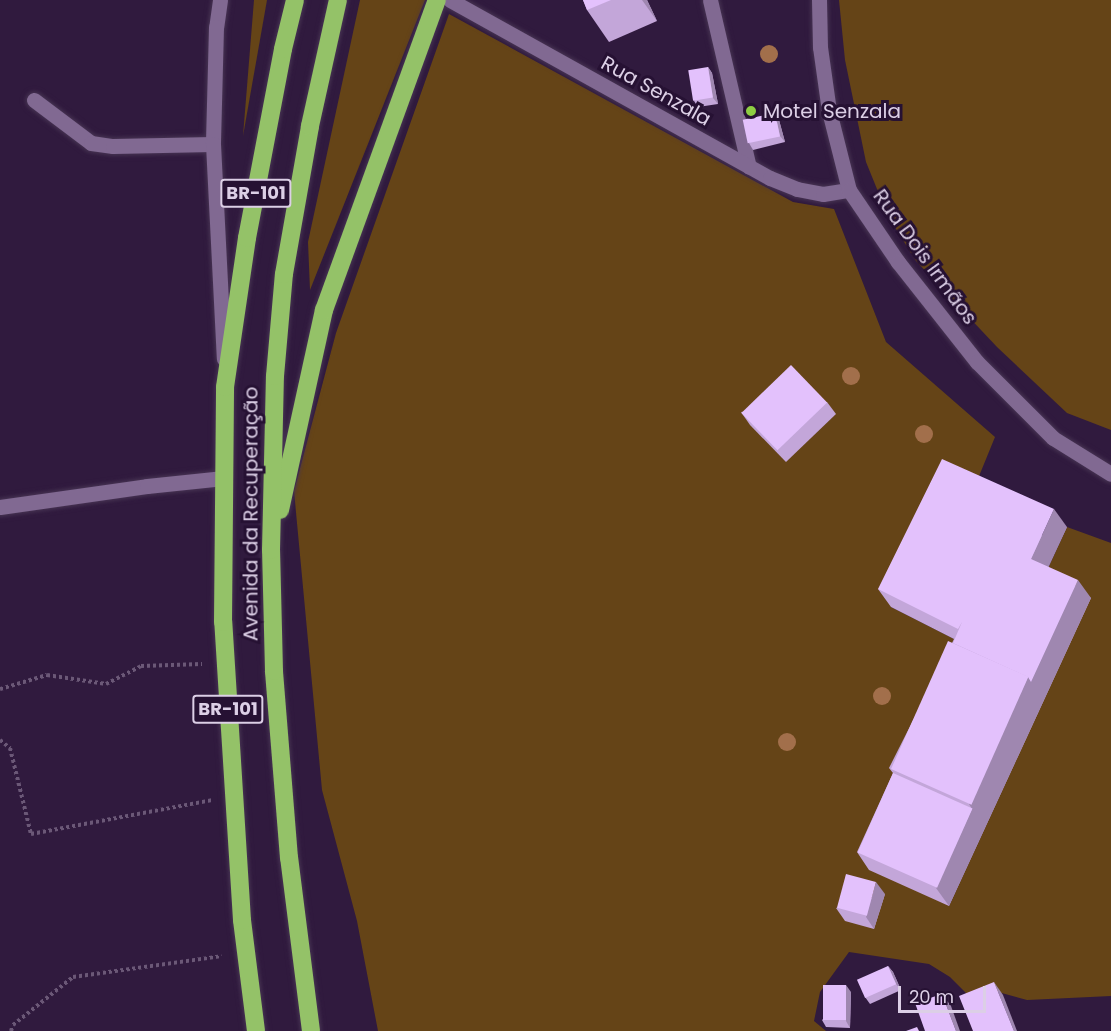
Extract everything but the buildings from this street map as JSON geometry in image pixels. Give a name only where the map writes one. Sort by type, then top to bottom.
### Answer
[{"type":"highway","name":"Avenida da Recuperação","points":[[256,1031],[246,953],[225,664],[223,622],[225,387],[247,238],[283,49],[295,0]]},
{"type":"highway","name":"Avenida da Recuperação","points":[[311,1031],[288,847],[273,671],[271,550],[275,376],[284,274],[310,126],[338,0]]},
{"type":"highway","points":[[271,550],[324,310],[437,0]]},
{"type":"main road","name":"Avenida da Recuperação","points":[[220,0],[216,27],[213,144],[225,387]]},
{"type":"main road","name":"Rua Senzala","points":[[450,0],[749,167],[797,189],[823,194],[849,190]]},
{"type":"main road","points":[[710,0],[749,167]]},
{"type":"main road","name":"Rua Dois Irmãos","points":[[819,0],[820,47],[830,111],[849,190],[898,262],[977,362],[1053,438],[1111,474]]},
{"type":"main road","points":[[34,100],[91,142],[113,146],[213,144]]},
{"type":"main road","points":[[0,507],[65,496],[224,478]]},
{"type":"path","points":[[0,689],[47,675],[106,684],[141,666],[225,664]]},
{"type":"path","points":[[0,740],[10,748],[31,834],[234,795]]},
{"type":"path","points":[[11,1031],[13,1025],[73,977],[246,953]]},
{"type":"shaded area","points":[[254,0],[267,0],[243,136]]},
{"type":"shaded area","points":[[360,0],[425,0],[310,290],[308,242]]},
{"type":"shaded area","points":[[839,0],[1111,0],[1111,430],[1067,413],[997,347],[916,261],[888,216],[866,162],[845,60]]},
{"type":"shaded area","points":[[449,14],[793,202],[834,209],[886,342],[995,437],[975,486],[891,607],[970,647],[949,906],[1090,599],[1044,577],[1067,527],[1111,543],[1111,996],[1027,1000],[998,992],[971,998],[950,977],[929,964],[849,952],[820,992],[814,1021],[826,1031],[378,1031],[357,921],[322,790],[294,491],[336,333]]},
{"type":"place","name":"Motel Senzala","points":[[751,111]]}]
